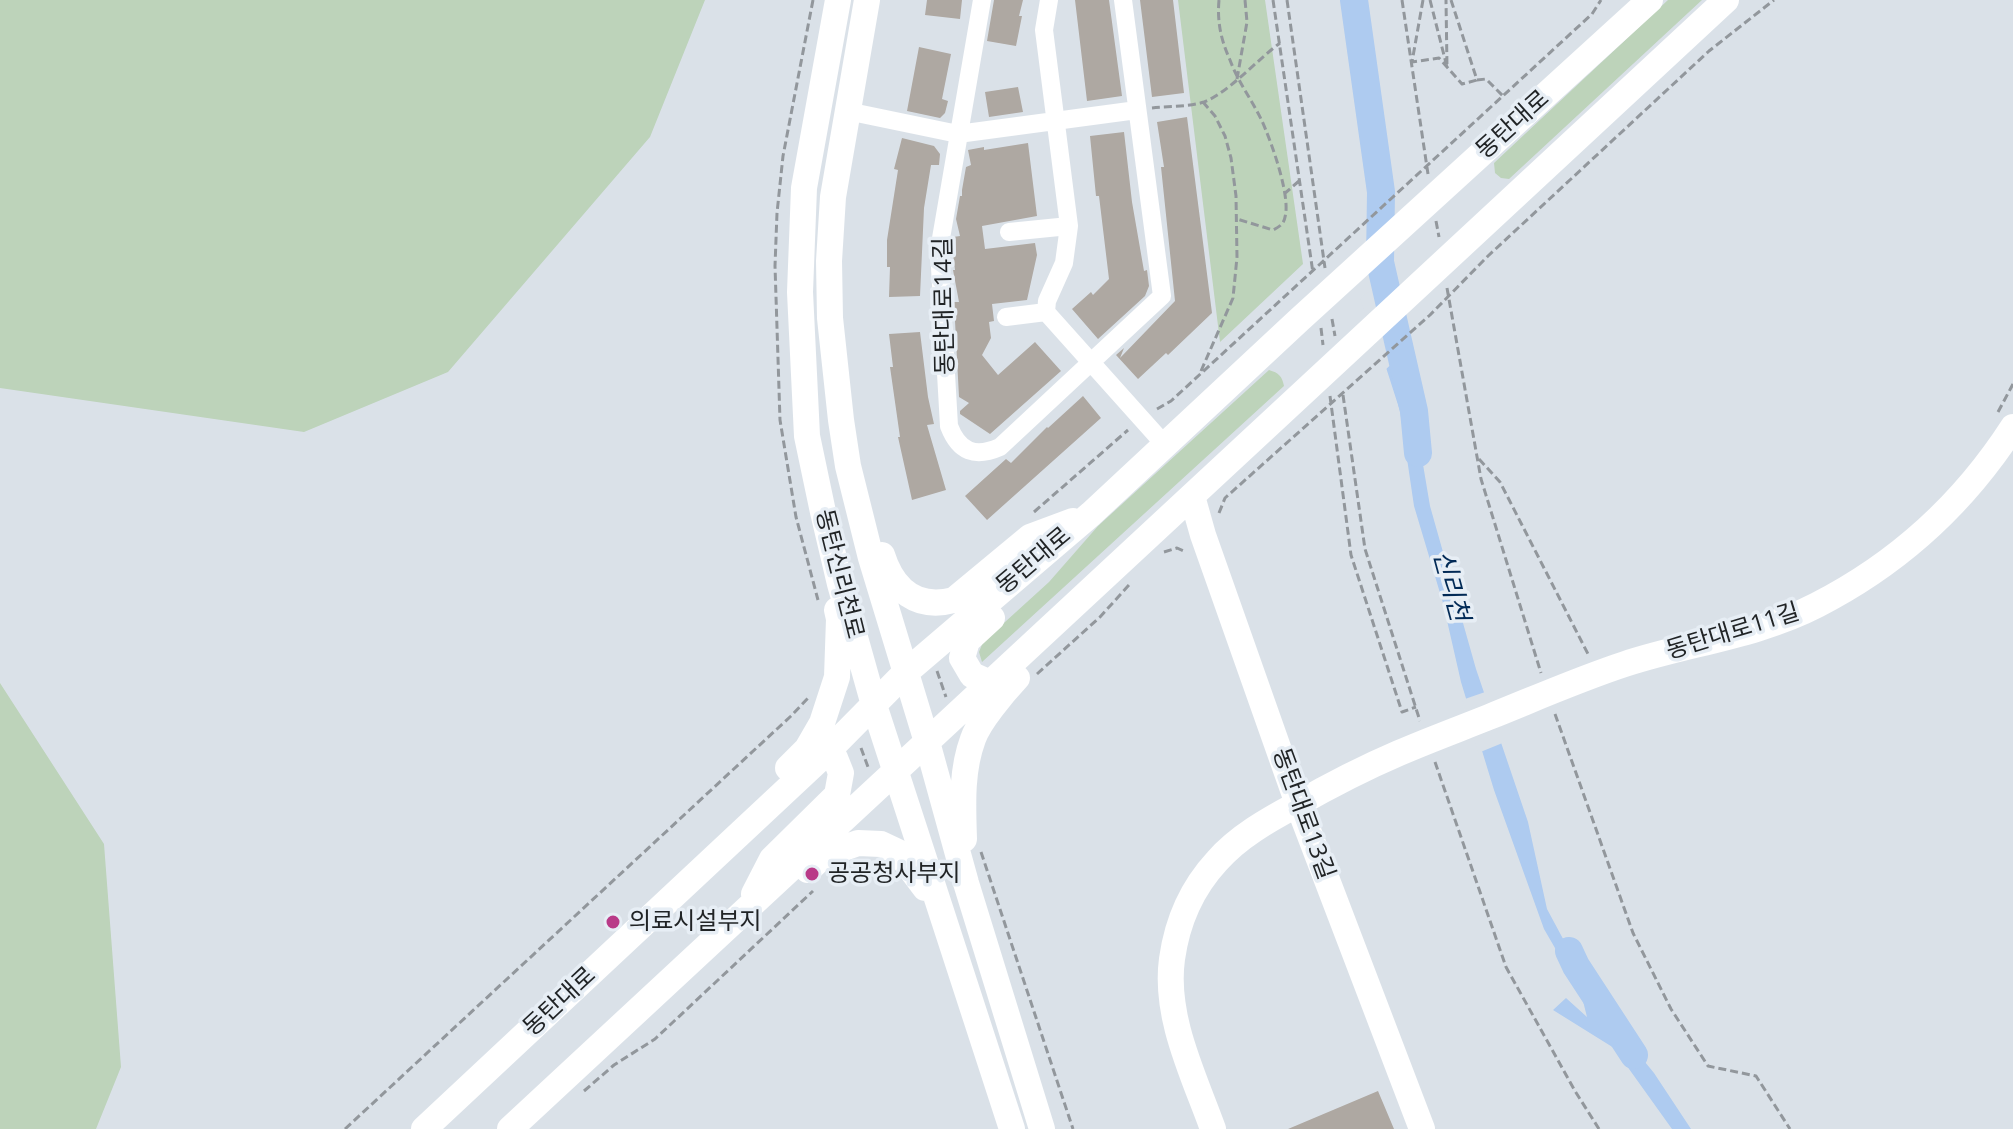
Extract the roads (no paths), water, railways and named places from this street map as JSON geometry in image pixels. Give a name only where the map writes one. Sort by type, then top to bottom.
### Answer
[{"type":"main road","name":"동탄신리천로","points":[[838,0],[804,188],[801,329],[807,436],[844,599],[874,705],[1012,1129]]},
{"type":"main road","name":"동탄신리천로","points":[[867,0],[833,197],[829,261],[830,318],[848,466],[863,529],[966,883],[1042,1129]]},
{"type":"main road","name":"동탄대로","points":[[424,1129],[825,754],[905,673],[1091,514],[1650,0]]},
{"type":"main road","points":[[966,883],[963,782],[973,737],[1001,695],[1053,639],[1127,571],[1192,496],[1726,0]]},
{"type":"main road","points":[[841,420],[857,451],[887,573],[900,588],[923,602],[954,600],[1030,537],[1091,514]]},
{"type":"main road","name":"동탄대로11길","points":[[1298,804],[1397,753],[1584,671],[1745,633],[1814,607],[1877,570],[1948,510],[1982,471],[2005,421]]},
{"type":"main road","name":"동탄대로13길","points":[[1192,496],[1298,804],[1422,1129]]},
{"type":"main road","points":[[714,858],[754,802],[807,749],[822,723],[837,677],[839,619],[825,556],[823,512]]},
{"type":"main road","points":[[990,683],[972,675],[962,658],[967,641],[1048,566],[1091,514]]},
{"type":"main road","points":[[510,1129],[990,683],[1127,571]]},
{"type":"main road","points":[[745,911],[772,859],[837,795],[841,773],[835,758],[825,754]]},
{"type":"main road","points":[[1213,1129],[1180,1037],[1172,997],[1172,961],[1177,935],[1185,908],[1218,859],[1266,821],[1298,804]]},
{"type":"main road","points":[[745,911],[784,890],[824,855],[858,843],[881,844],[898,852],[922,883],[943,919]]},
{"type":"street","name":"동탄대로14길","points":[[982,0],[939,250],[949,426],[953,437],[963,447],[980,453],[1000,447],[1162,296],[1123,0]]},
{"type":"street","points":[[1049,0],[1044,30],[1069,226],[1064,263],[1047,301],[1046,312],[1165,445]]},
{"type":"street","points":[[847,111],[958,134],[1137,110]]},
{"type":"street","points":[[1009,232],[1069,226]]},
{"type":"street","points":[[1006,317],[1046,312]]},
{"type":"water","points":[[1377,291],[1414,411],[1430,506],[1476,669],[1528,822],[1547,909],[1583,976],[1613,1023],[1654,1073],[1691,1129],[1672,1129],[1614,1048],[1553,1010],[1566,998],[1587,1017],[1581,993],[1544,929],[1494,790],[1461,682],[1443,603],[1414,506],[1400,411],[1364,299]]},
{"type":"waterway","name":"신리천","points":[[1354,0],[1381,192],[1380,262],[1414,411],[1418,453]]},
{"type":"waterway","name":"신리천","points":[[1569,951],[1634,1055]]},
{"type":"place","name":"공공청사부지","points":[[812,874]]},
{"type":"place","name":"의료시설부지","points":[[613,922]]}]
